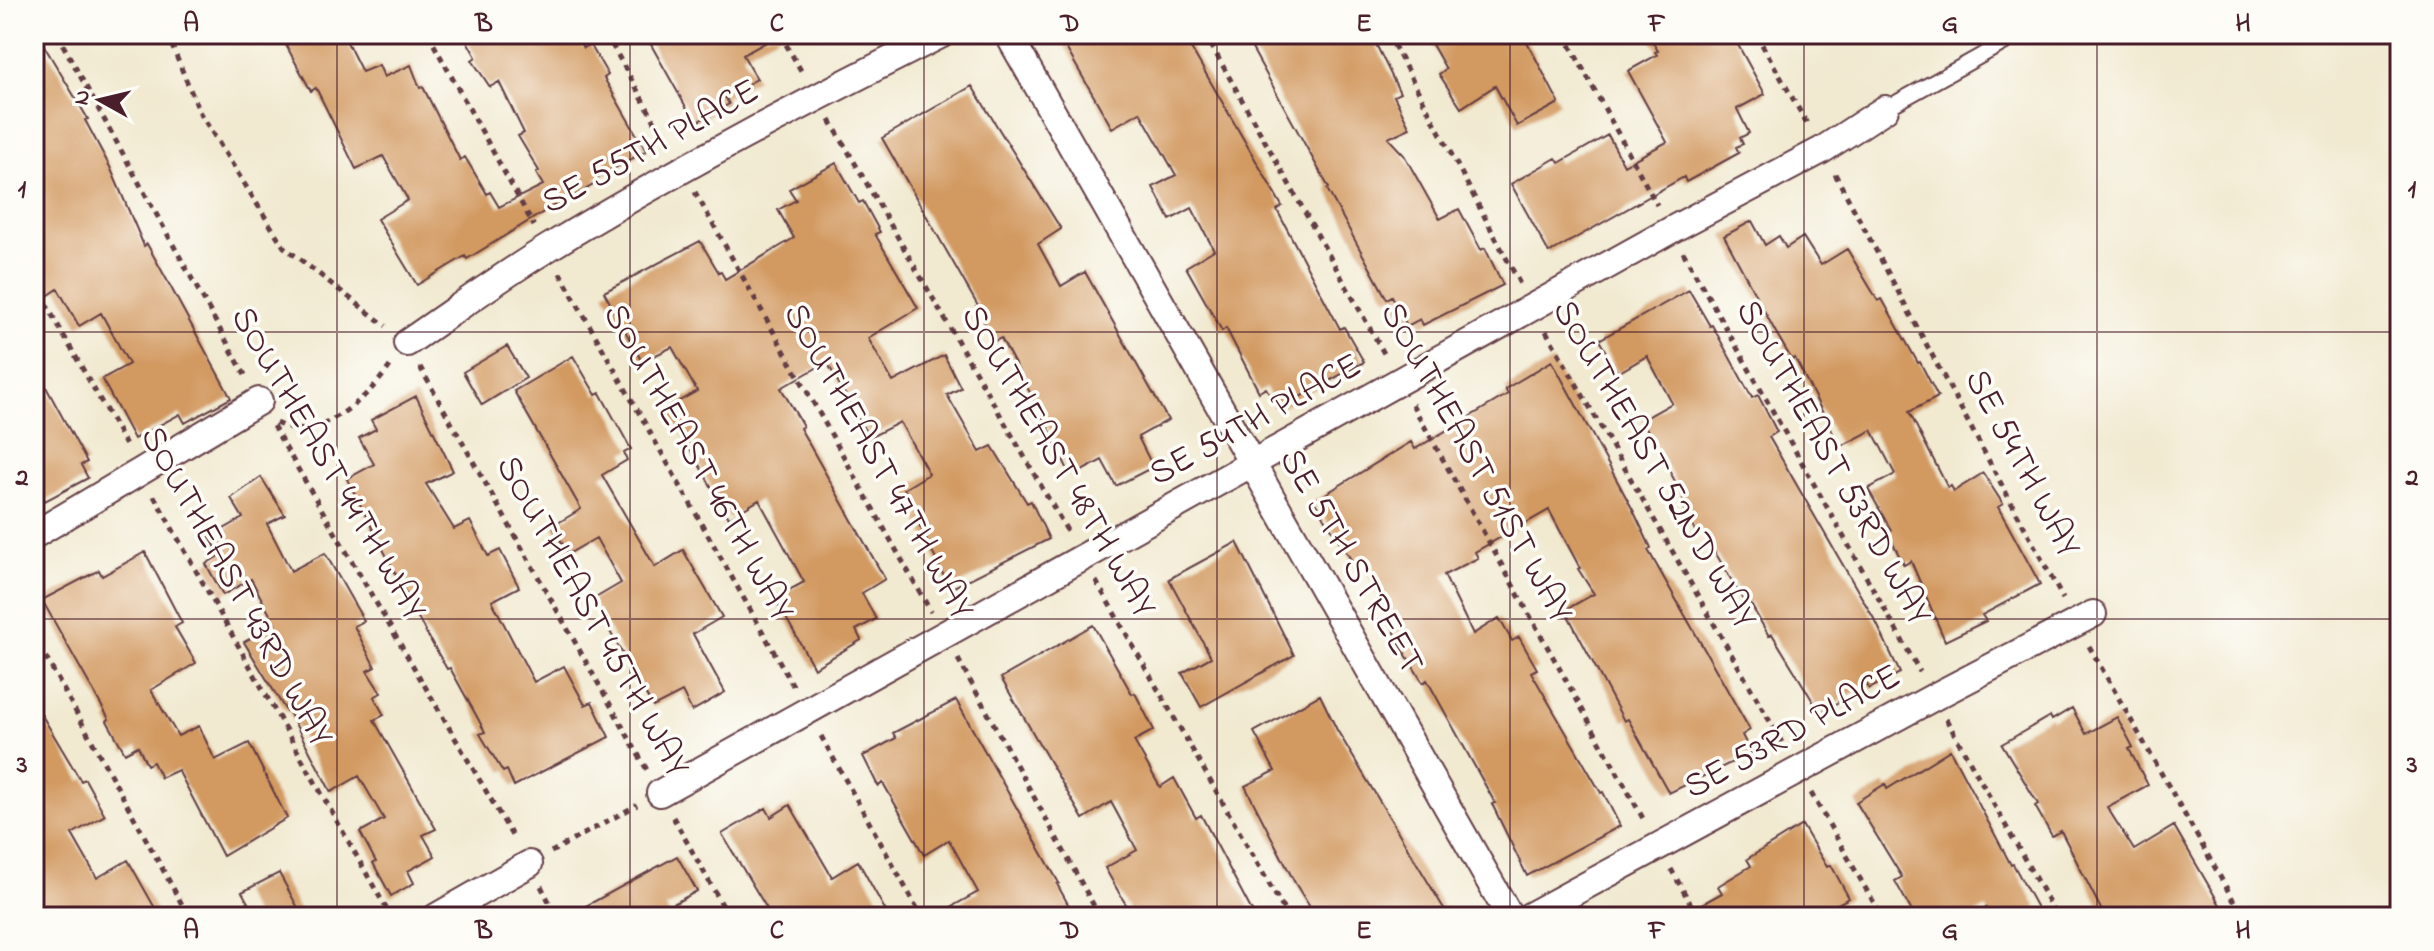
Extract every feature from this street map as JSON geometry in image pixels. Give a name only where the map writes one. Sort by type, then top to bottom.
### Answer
[{"type":"street","name":"SE 55TH PLACE","points":[[407,343],[546,248],[816,97],[942,34]]},
{"type":"street","name":"SE 5TH STREET","points":[[1008,34],[1510,917]]},
{"type":"street","name":"SE 54TH PLACE","points":[[660,793],[1671,230],[1822,150],[1885,109]]},
{"type":"street","points":[[34,535],[141,472],[265,411]]},
{"type":"street","name":"SE 53RD PLACE","points":[[1528,917],[1934,697],[2085,619]]},
{"type":"street","points":[[436,917],[529,864]]},
{"type":"lane","points":[[1885,109],[2020,34]]},
{"type":"path","name":"SOUTHEAST 44TH WAY","points":[[57,34],[265,411],[557,917]]},
{"type":"path","points":[[167,34],[200,113],[284,247],[407,343],[386,372],[356,403],[319,425],[293,429],[265,411]]},
{"type":"path","name":"SOUTHEAST 46TH WAY","points":[[428,34],[922,917]]},
{"type":"path","name":"SOUTHEAST 47TH WAY","points":[[606,34],[945,635],[1100,917]]},
{"type":"path","name":"SOUTHEAST 48TH WAY","points":[[780,34],[1288,917]]},
{"type":"path","name":"SOUTHEAST 51ST WAY","points":[[1205,34],[1698,917]]},
{"type":"path","name":"SOUTHEAST 52ND WAY","points":[[1388,34],[1533,307],[1882,917]]},
{"type":"path","name":"SOUTHEAST 53RD WAY","points":[[1564,34],[2057,917]]},
{"type":"path","name":"SE 54TH WAY","points":[[1756,34],[2085,619],[2243,917]]},
{"type":"path","name":"SOUTHEAST 43RD WAY","points":[[34,283],[391,917]]},
{"type":"path","name":"SOUTHEAST 45TH WAY","points":[[407,343],[729,917]]},
{"type":"path","points":[[34,636],[189,917]]},
{"type":"path","points":[[529,864],[660,793]]},
{"type":"building","points":[[34,34],[37,34],[88,119],[85,120],[110,167],[144,246],[147,244],[231,398],[185,423],[180,414],[134,439],[102,379],[129,364],[101,313],[79,326],[58,289],[34,305]]},
{"type":"building","points":[[280,34],[343,34],[362,72],[379,65],[384,77],[411,65],[420,88],[423,87],[460,160],[465,157],[487,194],[490,192],[499,207],[543,185],[536,173],[539,171],[518,136],[524,133],[499,82],[490,87],[472,60],[476,57],[463,34],[575,34],[583,48],[590,44],[608,75],[604,78],[646,151],[596,178],[598,182],[556,207],[417,285],[377,219],[408,200],[383,156],[356,169],[316,88],[311,91]]},
{"type":"building","points":[[645,34],[781,34],[743,55],[757,79],[725,97],[729,104],[695,123]]},
{"type":"building","points":[[1058,34],[1183,34],[1282,206],[1277,210],[1340,329],[1344,327],[1364,362],[1278,409],[1266,388],[1259,392],[1226,328],[1222,331],[1186,267],[1214,250],[1192,208],[1170,220],[1153,187],[1176,175],[1140,112],[1112,128]]},
{"type":"building","points":[[1244,34],[1371,34],[1400,93],[1394,96],[1410,128],[1388,138],[1404,155],[1440,219],[1459,209],[1481,250],[1485,248],[1503,285],[1423,325],[1420,319],[1407,326],[1392,296],[1387,299]]},
{"type":"building","points":[[1426,34],[1523,34],[1559,103],[1517,126],[1495,86],[1461,108],[1439,74],[1446,69]]},
{"type":"building","points":[[1648,34],[1732,34],[1765,94],[1737,109],[1749,133],[1740,138],[1743,144],[1736,147],[1739,153],[1686,182],[1684,177],[1549,253],[1511,184],[1556,158],[1559,163],[1608,135],[1624,165],[1667,142],[1628,71],[1657,55],[1655,52],[1658,51]]},
{"type":"building","points":[[972,86],[1061,229],[1038,244],[1061,286],[1085,272],[1168,420],[1138,437],[1153,467],[1116,486],[1102,460],[1080,472],[1069,472],[1001,338],[995,341],[882,138]]},
{"type":"building","points":[[836,163],[859,203],[863,201],[880,232],[875,234],[918,308],[868,338],[893,382],[944,355],[961,388],[947,395],[980,452],[992,446],[1027,503],[1031,501],[1049,539],[950,589],[916,518],[920,516],[904,489],[929,474],[900,422],[869,438],[827,362],[781,388],[803,426],[800,428],[885,579],[862,593],[876,619],[856,630],[861,640],[814,668],[775,598],[804,582],[759,500],[729,518],[667,408],[697,391],[672,347],[642,362],[604,292],[700,241],[725,279],[794,238],[778,210],[796,200],[789,189]]},
{"type":"building","points":[[1752,221],[1765,245],[1779,236],[1786,248],[1803,237],[1821,265],[1847,249],[1920,362],[1938,397],[1909,412],[1948,488],[1951,486],[1954,491],[1983,473],[2003,504],[1998,507],[2040,584],[1982,615],[1986,621],[1945,641],[1911,561],[1904,565],[1887,532],[1891,530],[1868,489],[1895,474],[1872,430],[1840,447],[1795,358],[1792,360],[1775,331],[1724,236]]},
{"type":"building","points":[[1689,290],[1752,398],[1758,395],[1777,432],[1769,437],[1877,624],[1900,673],[1869,689],[1867,685],[1820,713],[1772,634],[1769,636],[1750,603],[1746,605],[1702,530],[1696,533],[1683,505],[1683,496],[1642,420],[1672,403],[1647,356],[1618,373],[1599,340]]},
{"type":"building","points":[[507,346],[526,378],[482,405],[463,372]]},
{"type":"building","points":[[573,356],[596,395],[600,393],[631,449],[624,453],[627,460],[602,475],[655,567],[683,550],[722,617],[693,634],[725,692],[692,711],[682,692],[653,707],[592,600],[621,583],[596,538],[568,554],[553,526],[581,509],[514,391]]},
{"type":"building","points":[[1552,361],[1633,510],[1651,548],[1648,550],[1750,730],[1742,735],[1751,753],[1669,793],[1628,719],[1624,721],[1565,610],[1594,594],[1549,510],[1475,552],[1478,558],[1444,575],[1473,634],[1499,618],[1512,641],[1519,637],[1537,669],[1531,672],[1620,826],[1527,876],[1492,804],[1495,803],[1427,680],[1423,683],[1403,650],[1364,565],[1357,569],[1314,501],[1411,442],[1415,449],[1508,394],[1505,389]]},
{"type":"building","points":[[34,365],[87,462],[81,465],[88,478],[45,501],[34,481]]},
{"type":"building","points":[[416,396],[453,471],[426,484],[454,529],[470,521],[488,556],[500,550],[519,587],[492,601],[534,682],[564,666],[585,705],[592,702],[609,737],[514,786],[507,770],[503,772],[480,734],[485,732],[450,668],[447,669],[424,629],[347,479],[374,464],[359,438],[376,429],[371,420]]},
{"type":"building","points":[[261,477],[285,515],[267,524],[291,571],[325,553],[364,621],[354,626],[375,667],[367,671],[381,693],[374,697],[384,715],[374,720],[436,829],[423,835],[435,856],[408,871],[414,883],[391,896],[360,832],[384,819],[359,776],[331,792],[288,710],[244,642],[275,624],[251,579],[223,595],[206,564],[220,555],[210,537],[243,518],[231,498]]},
{"type":"building","points":[[1237,542],[1294,655],[1201,707],[1182,673],[1211,657],[1169,579]]},
{"type":"building","points":[[145,552],[182,623],[175,627],[196,663],[151,690],[178,736],[199,726],[215,760],[249,743],[287,818],[223,856],[178,770],[161,778],[153,762],[147,765],[138,746],[125,753],[42,600],[99,570],[102,576]]},
{"type":"building","points":[[1093,625],[1154,730],[1134,741],[1160,787],[1174,778],[1196,818],[1201,815],[1255,917],[1134,917],[1105,868],[1137,850],[1111,802],[1083,819],[1001,678]]},
{"type":"building","points":[[1320,695],[1337,730],[1449,917],[1316,917],[1295,883],[1245,786],[1275,771],[1254,732]]},
{"type":"building","points":[[956,700],[1075,917],[933,917],[978,892],[949,840],[924,855],[883,783],[878,786],[863,756],[896,738],[893,733]]},
{"type":"building","points":[[34,702],[105,815],[72,834],[97,878],[128,860],[160,917],[34,917]]},
{"type":"building","points":[[2072,708],[2086,734],[2117,717],[2133,747],[2129,749],[2148,785],[2107,807],[2134,850],[2174,826],[2227,917],[2105,917],[2061,831],[2052,836],[2035,806],[2038,804],[2002,744],[2050,716],[2052,720]]},
{"type":"building","points":[[1950,750],[2042,917],[1991,917],[1986,908],[1971,917],[1915,917],[1895,881],[1902,877],[1856,802],[1885,784],[1887,789]]},
{"type":"building","points":[[790,805],[832,877],[858,861],[889,917],[772,917],[722,834],[766,808],[771,817]]},
{"type":"building","points":[[1802,825],[1827,867],[1831,865],[1849,898],[1814,917],[1678,917],[1722,893],[1718,886],[1751,866],[1747,859]]},
{"type":"building","points":[[677,856],[697,891],[666,908],[670,917],[566,917]]},
{"type":"building","points":[[279,873],[303,917],[256,917],[242,892]]}]
